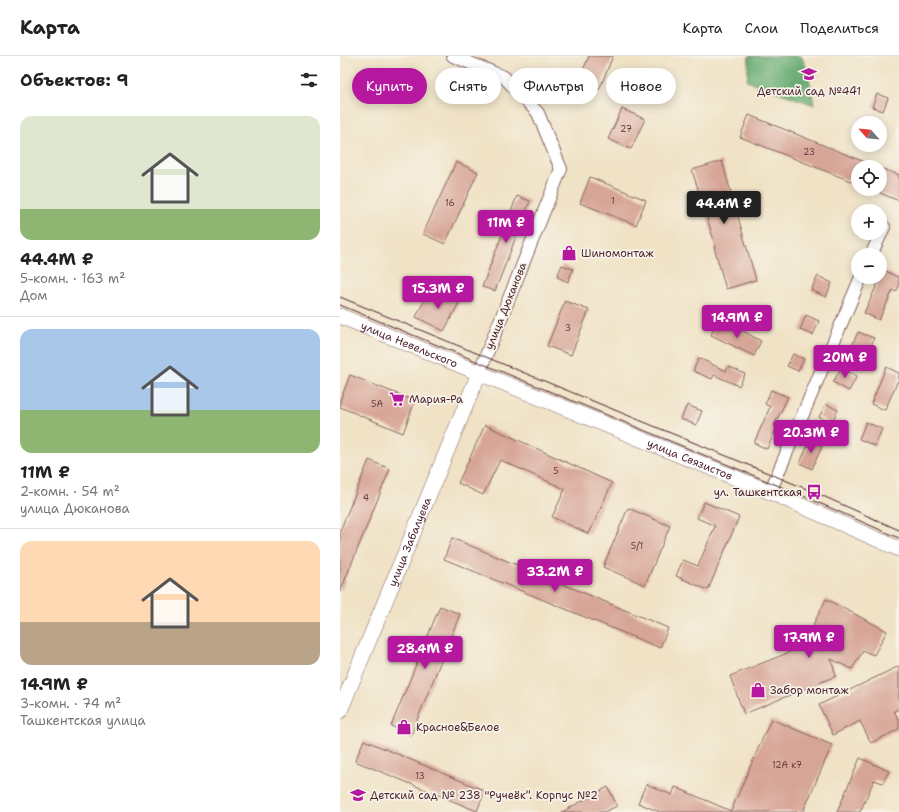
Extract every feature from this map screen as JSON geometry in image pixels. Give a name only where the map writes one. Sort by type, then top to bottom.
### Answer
[{"type":"street","name":"улица Дюканова","points":[[453,56],[504,77],[538,113],[561,169],[479,373]]},
{"type":"street","points":[[770,492],[858,284]]},
{"type":"street","name":"улица Невельского","points":[[340,316],[479,373]]},
{"type":"street","name":"улица Связистов","points":[[479,373],[770,492],[899,549]]},
{"type":"street","name":"улица Забалуева","points":[[340,711],[479,373]]},
{"type":"green space","points":[[749,56],[801,56],[808,71],[814,105],[747,81]]},
{"type":"building","points":[[589,56],[613,56],[608,68],[606,68],[606,73],[599,90],[598,68],[584,68]]},
{"type":"building","points":[[877,94],[888,98],[883,111],[872,107]]},
{"type":"building","points":[[622,109],[645,119],[631,149],[608,139]]},
{"type":"building","points":[[749,115],[860,160],[851,160],[851,181],[740,137]]},
{"type":"building","points":[[722,161],[756,280],[726,289],[714,247],[716,247],[692,170]]},
{"type":"building","points":[[456,162],[478,172],[445,244],[423,234]]},
{"type":"building","points":[[887,171],[899,175],[899,201],[887,196]]},
{"type":"building","points":[[590,177],[646,200],[636,225],[580,203]]},
{"type":"building","points":[[517,196],[530,201],[495,291],[482,287]]},
{"type":"building","points":[[562,265],[573,269],[568,282],[557,277]]},
{"type":"building","points":[[887,272],[899,278],[899,286],[896,292],[893,290],[879,320],[864,313],[877,284],[887,284]]},
{"type":"building","points":[[818,276],[832,283],[826,297],[811,290]]},
{"type":"building","points":[[429,291],[441,297],[443,292],[460,301],[444,331],[416,317]]},
{"type":"building","points":[[565,301],[589,310],[571,355],[547,346]]},
{"type":"building","points":[[806,315],[819,321],[813,335],[800,330]]},
{"type":"building","points":[[717,322],[740,332],[741,330],[761,341],[754,356],[711,335]]},
{"type":"building","points":[[858,332],[874,338],[867,356],[850,350]]},
{"type":"building","points":[[793,354],[804,359],[798,371],[787,366]]},
{"type":"building","points":[[699,358],[726,371],[728,366],[745,374],[739,386],[714,375],[712,379],[693,371]]},
{"type":"building","points":[[886,367],[899,373],[899,378],[885,410],[871,404]]},
{"type":"building","points":[[841,368],[857,376],[849,391],[833,382]]},
{"type":"building","points":[[350,375],[415,401],[403,433],[340,407],[340,401]]},
{"type":"building","points":[[771,390],[788,397],[774,425],[777,427],[767,449],[754,443],[770,407],[765,404]]},
{"type":"building","points":[[826,404],[838,410],[831,423],[819,417]]},
{"type":"building","points":[[687,405],[702,411],[696,425],[681,419]]},
{"type":"building","points":[[866,422],[882,429],[875,446],[859,439]]},
{"type":"building","points":[[485,425],[612,483],[589,534],[552,517],[565,489],[500,460],[483,495],[458,483]]},
{"type":"building","points":[[810,440],[822,446],[812,469],[800,463]]},
{"type":"building","points":[[369,460],[390,469],[340,592],[340,531]]},
{"type":"building","points":[[704,502],[739,517],[708,590],[676,576],[683,560],[698,566],[715,526],[697,518]]},
{"type":"building","points":[[628,508],[670,526],[645,585],[603,567]]},
{"type":"building","points":[[452,538],[668,628],[660,648],[444,559]]},
{"type":"building","points":[[826,599],[887,631],[874,655],[863,651],[852,669],[831,659],[836,676],[744,714],[730,676],[830,636],[813,625]]},
{"type":"building","points":[[440,606],[460,614],[411,735],[391,726]]},
{"type":"building","points":[[899,666],[899,709],[894,711],[899,720],[899,729],[871,743],[860,721],[833,735],[819,705]]},
{"type":"building","points":[[771,719],[832,745],[803,812],[660,812],[638,803],[646,784],[672,795],[675,787],[731,811]]},
{"type":"building","points":[[364,740],[485,791],[477,811],[355,761]]},
{"type":"building","points":[[860,758],[889,771],[883,783],[874,780],[860,812],[837,812]]},
{"type":"building","points":[[608,787],[617,806],[604,812],[562,812]]},
{"type":"tram line","points":[[340,297],[814,492],[899,530]]},
{"type":"tram line","points":[[340,305],[801,495],[899,538]]},
{"type":"place","name":"Детский сад №441","points":[[809,74]]},
{"type":"place","name":"Шиномонтаж","points":[[569,253]]},
{"type":"place","name":"Мария-Ра","points":[[397,399]]},
{"type":"place","name":"ул. Ташкентская","points":[[814,492]]},
{"type":"place","name":"Забор монтаж","points":[[758,690]]},
{"type":"place","name":"Красное&Белое","points":[[404,727]]},
{"type":"place","name":"Детский сад № 238 \"Ручеёк\". Корпус №2","points":[[358,795]]}]
